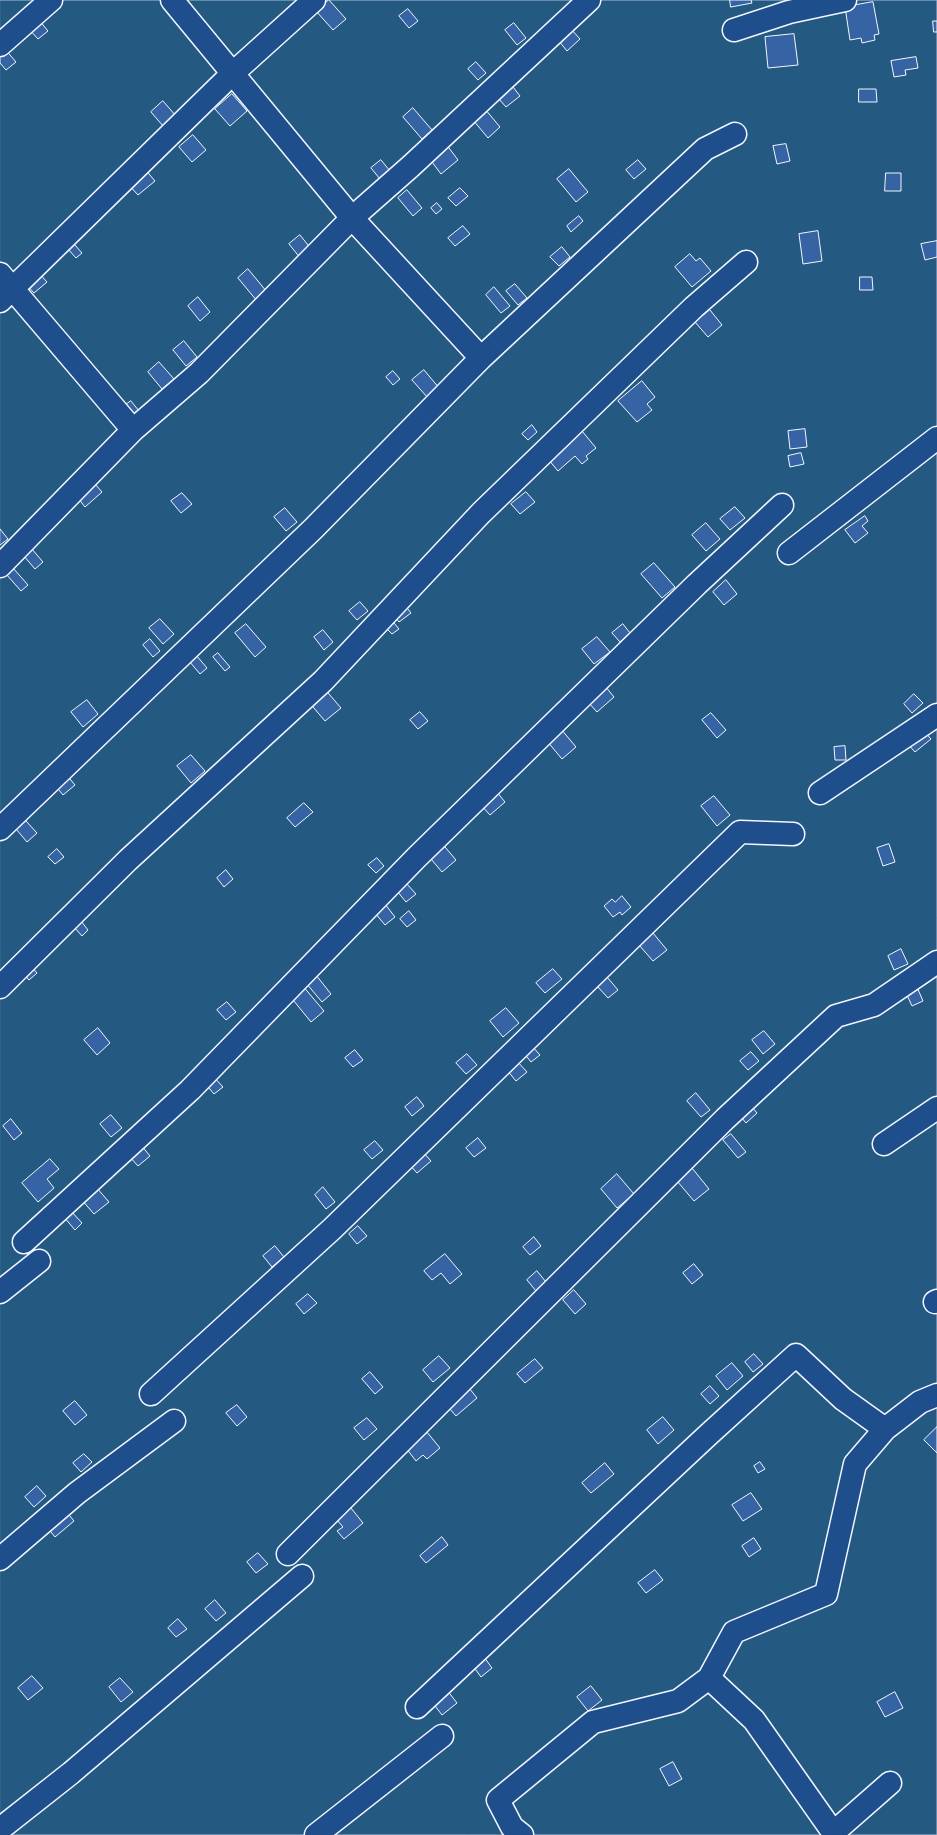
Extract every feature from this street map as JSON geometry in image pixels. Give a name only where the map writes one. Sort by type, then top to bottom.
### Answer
[{"type":"lane","points":[[0,45],[51,0]]},
{"type":"lane","points":[[172,0],[352,218],[481,358]]},
{"type":"lane","points":[[133,430],[4,288],[232,74],[314,0]]},
{"type":"lane","points":[[0,566],[133,430],[199,373],[352,218],[412,166],[588,0]]},
{"type":"lane","points":[[734,30],[789,12],[845,0]]},
{"type":"lane","points":[[0,829],[101,730],[313,529],[481,358],[705,149],[736,134]]},
{"type":"lane","points":[[0,987],[128,860],[322,681],[481,513],[694,307],[746,262]]},
{"type":"lane","points":[[789,553],[937,438]]},
{"type":"lane","points":[[24,1242],[190,1090],[417,858],[690,591],[782,505]]},
{"type":"lane","points":[[820,793],[937,715]]},
{"type":"lane","points":[[151,1394],[332,1229],[740,832],[793,834]]},
{"type":"lane","points":[[288,1554],[725,1119],[836,1016],[874,1005],[937,962]]},
{"type":"lane","points":[[884,1144],[937,1108]]},
{"type":"lane","points":[[0,1292],[39,1261]]},
{"type":"lane","points":[[417,1707],[700,1442],[796,1355],[843,1399],[885,1428]]},
{"type":"lane","points":[[512,1832],[498,1800],[593,1722],[678,1700],[708,1678],[734,1632],[826,1594],[855,1464],[885,1428],[920,1402],[937,1395]]},
{"type":"lane","points":[[0,1559],[77,1494],[174,1421]]},
{"type":"lane","points":[[0,1829],[71,1773],[302,1576]]},
{"type":"lane","points":[[708,1678],[754,1720],[834,1834],[890,1783]]},
{"type":"lane","points":[[316,1835],[442,1736]]},
{"type":"shaded area","points":[[0,0],[937,0],[937,1835],[0,1835]]},
{"type":"building","points":[[329,0],[346,19],[333,30],[316,11]]},
{"type":"building","points":[[730,0],[751,0],[752,3],[731,7]]},
{"type":"building","points":[[873,2],[879,34],[874,35],[875,40],[862,43],[861,38],[850,40],[845,7]]},
{"type":"building","points":[[408,9],[418,21],[409,28],[399,16]]},
{"type":"building","points":[[39,20],[48,31],[38,39],[29,29]]},
{"type":"building","points":[[933,21],[937,21],[937,32],[934,32]]},
{"type":"building","points":[[514,23],[526,38],[517,45],[505,30]]},
{"type":"building","points":[[571,29],[580,39],[567,51],[558,40]]},
{"type":"building","points":[[794,34],[798,65],[768,68],[765,37]]},
{"type":"building","points":[[4,48],[16,62],[6,70],[0,63],[0,52]]},
{"type":"building","points":[[916,57],[918,68],[905,70],[906,75],[894,77],[891,61]]},
{"type":"building","points":[[476,62],[486,73],[478,80],[468,69]]},
{"type":"building","points":[[513,87],[520,96],[506,107],[499,99]]},
{"type":"building","points":[[859,89],[876,89],[877,102],[859,102]]},
{"type":"building","points":[[232,94],[247,111],[230,126],[215,109]]},
{"type":"building","points":[[163,101],[176,116],[163,126],[151,112]]},
{"type":"building","points":[[413,108],[432,130],[422,139],[403,117]]},
{"type":"building","points":[[485,109],[500,127],[488,138],[473,120]]},
{"type":"building","points":[[193,135],[206,150],[192,162],[179,147]]},
{"type":"building","points":[[446,144],[458,160],[441,174],[429,158]]},
{"type":"building","points":[[786,144],[790,161],[777,164],[773,146]]},
{"type":"building","points":[[381,160],[390,171],[380,179],[371,168]]},
{"type":"building","points":[[638,160],[646,169],[634,179],[626,170]]},
{"type":"building","points":[[144,168],[155,181],[138,195],[127,183]]},
{"type":"building","points":[[569,169],[588,192],[576,202],[557,179]]},
{"type":"building","points":[[886,173],[901,173],[901,191],[885,191]]},
{"type":"building","points":[[460,188],[468,196],[456,206],[448,198]]},
{"type":"building","points":[[407,190],[422,208],[413,216],[398,198]]},
{"type":"building","points":[[437,203],[442,209],[436,214],[431,208]]},
{"type":"building","points":[[579,216],[583,221],[571,232],[567,226]]},
{"type":"building","points":[[463,226],[470,234],[455,246],[448,238]]},
{"type":"building","points":[[818,231],[822,261],[803,264],[799,234]]},
{"type":"building","points":[[300,235],[312,250],[301,259],[289,244]]},
{"type":"building","points":[[937,241],[937,257],[925,260],[921,244]]},
{"type":"building","points":[[74,244],[82,253],[76,258],[68,249]]},
{"type":"building","points":[[562,247],[570,257],[559,266],[550,257]]},
{"type":"building","points":[[690,254],[696,261],[700,258],[711,271],[692,287],[675,267]]},
{"type":"building","points":[[248,269],[267,292],[257,301],[238,278]]},
{"type":"building","points":[[38,272],[47,282],[34,293],[25,283]]},
{"type":"building","points":[[860,277],[872,277],[873,290],[860,290]]},
{"type":"building","points":[[515,284],[527,298],[518,305],[506,291]]},
{"type":"building","points":[[494,287],[510,306],[501,313],[486,295]]},
{"type":"building","points":[[198,297],[210,312],[200,321],[188,306]]},
{"type":"building","points":[[710,310],[722,325],[708,337],[695,322]]},
{"type":"building","points":[[184,341],[197,357],[186,366],[173,350]]},
{"type":"building","points":[[159,362],[174,379],[162,389],[148,372]]},
{"type":"building","points":[[424,370],[440,389],[428,398],[412,380]]},
{"type":"building","points":[[393,371],[400,379],[393,385],[386,377]]},
{"type":"building","points":[[642,381],[655,397],[647,404],[652,410],[637,422],[618,401]]},
{"type":"building","points":[[131,401],[139,411],[132,417],[123,407]]},
{"type":"building","points":[[532,425],[537,432],[528,440],[522,434]]},
{"type":"building","points":[[805,429],[807,447],[790,449],[788,431]]},
{"type":"building","points":[[582,431],[596,448],[586,456],[588,459],[582,464],[575,456],[558,471],[548,459]]},
{"type":"building","points":[[801,453],[804,464],[790,467],[788,456]]},
{"type":"building","points":[[95,484],[102,492],[85,507],[78,498]]},
{"type":"building","points":[[526,492],[535,502],[520,514],[511,504]]},
{"type":"building","points":[[182,493],[192,504],[181,513],[171,501]]},
{"type":"building","points":[[735,507],[745,518],[730,530],[720,519]]},
{"type":"building","points":[[285,508],[297,522],[286,531],[274,517]]},
{"type":"building","points":[[865,516],[868,521],[862,526],[868,533],[855,543],[845,530]]},
{"type":"building","points":[[706,523],[720,539],[706,551],[692,535]]},
{"type":"building","points":[[0,529],[8,539],[0,545]]},
{"type":"building","points":[[31,548],[43,562],[35,569],[23,555]]},
{"type":"building","points":[[654,563],[675,587],[662,598],[641,574]]},
{"type":"building","points":[[13,568],[28,585],[21,591],[6,574]]},
{"type":"building","points":[[726,580],[737,594],[724,605],[713,592]]},
{"type":"building","points":[[360,602],[368,611],[357,620],[349,611]]},
{"type":"building","points":[[404,604],[411,613],[399,622],[393,614]]},
{"type":"building","points":[[389,617],[399,629],[392,634],[387,629]]},
{"type":"building","points":[[160,619],[174,634],[163,644],[149,628]]},
{"type":"building","points":[[246,624],[266,647],[255,657],[235,633]]},
{"type":"building","points":[[623,624],[630,633],[620,642],[612,633]]},
{"type":"building","points":[[323,630],[333,642],[324,650],[314,637]]},
{"type":"building","points":[[597,637],[610,652],[594,664],[582,649]]},
{"type":"building","points":[[150,639],[160,651],[153,657],[143,645]]},
{"type":"building","points":[[218,653],[230,667],[225,671],[213,657]]},
{"type":"building","points":[[196,655],[207,668],[200,674],[189,661]]},
{"type":"building","points":[[605,686],[614,697],[597,712],[587,701]]},
{"type":"building","points":[[323,687],[341,708],[325,721],[307,700]]},
{"type":"building","points":[[914,694],[923,703],[912,713],[904,704]]},
{"type":"building","points":[[87,700],[98,714],[83,727],[71,712]]},
{"type":"building","points":[[420,712],[428,721],[418,729],[410,720]]},
{"type":"building","points":[[711,713],[726,730],[717,738],[702,720]]},
{"type":"building","points":[[561,729],[576,747],[562,759],[547,741]]},
{"type":"building","points":[[922,729],[931,739],[915,752],[906,742]]},
{"type":"building","points":[[845,746],[846,760],[835,760],[834,747]]},
{"type":"building","points":[[191,755],[205,771],[191,783],[177,766]]},
{"type":"building","points":[[66,774],[75,785],[63,795],[54,784]]},
{"type":"building","points":[[496,791],[505,802],[490,815],[480,804]]},
{"type":"building","points":[[714,796],[730,815],[717,826],[701,806]]},
{"type":"building","points":[[304,803],[313,812],[295,827],[287,818]]},
{"type":"building","points":[[26,821],[37,833],[27,842],[16,829]]},
{"type":"building","points":[[889,844],[895,862],[883,866],[877,848]]},
{"type":"building","points":[[445,847],[456,860],[442,872],[431,859]]},
{"type":"building","points":[[57,849],[64,857],[55,864],[48,857]]},
{"type":"building","points":[[377,858],[384,866],[376,873],[368,865]]},
{"type":"building","points":[[226,870],[233,879],[224,887],[217,878]]},
{"type":"building","points":[[406,883],[416,894],[406,902],[397,891]]},
{"type":"building","points":[[622,896],[631,907],[622,915],[620,912],[613,917],[604,906],[612,899],[615,902]]},
{"type":"building","points":[[385,904],[395,917],[385,925],[375,913]]},
{"type":"building","points":[[409,911],[416,920],[407,927],[400,919]]},
{"type":"building","points":[[81,921],[88,930],[82,936],[74,927]]},
{"type":"building","points":[[653,933],[667,950],[653,961],[639,945]]},
{"type":"building","points":[[901,949],[908,964],[894,970],[888,956]]},
{"type":"building","points":[[30,965],[37,973],[29,980],[22,972]]},
{"type":"building","points":[[553,969],[562,979],[545,993],[536,983]]},
{"type":"building","points":[[316,975],[331,994],[322,1002],[306,983]]},
{"type":"building","points":[[607,977],[618,990],[608,998],[597,986]]},
{"type":"building","points":[[302,985],[324,1011],[311,1022],[289,995]]},
{"type":"building","points":[[917,987],[923,1001],[912,1006],[906,993]]},
{"type":"building","points":[[227,1002],[236,1012],[226,1020],[217,1010]]},
{"type":"building","points":[[506,1008],[519,1023],[503,1037],[490,1021]]},
{"type":"building","points":[[98,1028],[110,1043],[97,1055],[84,1040]]},
{"type":"building","points":[[764,1031],[775,1044],[763,1054],[752,1040]]},
{"type":"building","points":[[531,1045],[540,1055],[531,1062],[523,1052]]},
{"type":"building","points":[[355,1050],[363,1060],[353,1067],[345,1058]]},
{"type":"building","points":[[751,1052],[759,1061],[748,1070],[740,1061]]},
{"type":"building","points":[[467,1054],[477,1065],[466,1074],[456,1063]]},
{"type":"building","points":[[516,1060],[527,1072],[516,1081],[506,1069]]},
{"type":"building","points":[[211,1074],[223,1087],[214,1094],[203,1081]]},
{"type":"building","points":[[696,1093],[710,1110],[701,1117],[687,1101]]},
{"type":"building","points":[[417,1097],[424,1106],[412,1116],[405,1107]]},
{"type":"building","points":[[752,1107],[757,1113],[746,1123],[741,1117]]},
{"type":"building","points":[[111,1115],[122,1128],[111,1137],[100,1124]]},
{"type":"building","points":[[11,1119],[22,1133],[14,1140],[3,1126]]},
{"type":"building","points":[[731,1134],[746,1152],[738,1158],[723,1140]]},
{"type":"building","points":[[478,1138],[486,1148],[474,1157],[466,1148]]},
{"type":"building","points":[[375,1141],[383,1150],[372,1159],[364,1150]]},
{"type":"building","points":[[141,1145],[150,1156],[138,1166],[128,1155]]},
{"type":"building","points":[[423,1152],[431,1161],[417,1173],[409,1164]]},
{"type":"building","points":[[50,1159],[59,1169],[47,1179],[54,1188],[38,1202],[22,1183]]},
{"type":"building","points":[[692,1168],[709,1189],[694,1201],[677,1181]]},
{"type":"building","points":[[617,1174],[634,1194],[617,1208],[601,1189]]},
{"type":"building","points":[[96,1187],[109,1202],[94,1214],[81,1199]]},
{"type":"building","points":[[323,1187],[335,1202],[326,1209],[315,1195]]},
{"type":"building","points":[[70,1210],[82,1223],[75,1230],[63,1216]]},
{"type":"building","points":[[358,1226],[367,1236],[357,1244],[349,1234]]},
{"type":"building","points":[[534,1237],[541,1246],[530,1255],[523,1247]]},
{"type":"building","points":[[275,1246],[284,1257],[272,1267],[263,1256]]},
{"type":"building","points":[[445,1254],[462,1274],[450,1284],[441,1273],[432,1280],[424,1271]]},
{"type":"building","points":[[694,1264],[703,1275],[692,1284],[683,1273]]},
{"type":"building","points":[[537,1271],[546,1282],[536,1291],[527,1280]]},
{"type":"building","points":[[574,1290],[586,1304],[575,1314],[563,1300]]},
{"type":"building","points":[[308,1294],[317,1303],[304,1314],[296,1304]]},
{"type":"building","points":[[754,1354],[763,1364],[753,1372],[745,1362]]},
{"type":"building","points":[[439,1356],[450,1368],[433,1382],[423,1370]]},
{"type":"building","points":[[535,1359],[543,1368],[525,1383],[517,1374]]},
{"type":"building","points":[[732,1363],[743,1376],[727,1390],[716,1376]]},
{"type":"building","points":[[370,1372],[383,1387],[375,1394],[362,1379]]},
{"type":"building","points":[[466,1384],[477,1398],[456,1416],[444,1402]]},
{"type":"building","points":[[710,1386],[719,1396],[710,1404],[701,1394]]},
{"type":"building","points":[[75,1401],[87,1415],[75,1425],[63,1411]]},
{"type":"building","points":[[237,1405],[247,1417],[237,1426],[226,1413]]},
{"type":"building","points":[[663,1417],[674,1430],[658,1444],[647,1430]]},
{"type":"building","points":[[367,1418],[377,1429],[364,1440],[354,1428]]},
{"type":"building","points":[[937,1427],[937,1453],[924,1440]]},
{"type":"building","points":[[426,1431],[440,1448],[427,1459],[423,1455],[416,1461],[406,1448]]},
{"type":"building","points":[[84,1454],[92,1462],[81,1472],[73,1463]]},
{"type":"building","points":[[760,1462],[765,1469],[758,1473],[754,1466]]},
{"type":"building","points":[[605,1463],[614,1474],[591,1493],[582,1483]]},
{"type":"building","points":[[37,1486],[46,1496],[34,1507],[25,1497]]},
{"type":"building","points":[[751,1493],[762,1509],[743,1521],[732,1505]]},
{"type":"building","points":[[351,1508],[363,1523],[344,1539],[337,1531],[343,1527],[337,1520]]},
{"type":"building","points":[[66,1511],[74,1521],[55,1537],[47,1527]]},
{"type":"building","points":[[442,1537],[448,1545],[426,1563],[420,1556]]},
{"type":"building","points":[[754,1538],[761,1549],[749,1557],[742,1546]]},
{"type":"building","points":[[258,1553],[268,1564],[256,1573],[247,1562]]},
{"type":"building","points":[[655,1570],[663,1580],[646,1593],[638,1583]]},
{"type":"building","points":[[215,1600],[226,1613],[216,1621],[205,1609]]},
{"type":"building","points":[[178,1619],[187,1629],[176,1637],[168,1628]]},
{"type":"building","points":[[484,1657],[492,1668],[481,1677],[473,1666]]},
{"type":"building","points":[[32,1676],[43,1688],[28,1700],[18,1688]]},
{"type":"building","points":[[120,1678],[133,1692],[121,1702],[109,1687]]},
{"type":"building","points":[[591,1686],[602,1700],[588,1711],[577,1697]]},
{"type":"building","points":[[447,1690],[457,1703],[442,1715],[432,1702]]},
{"type":"building","points":[[895,1692],[903,1708],[885,1717],[877,1702]]},
{"type":"building","points":[[673,1762],[682,1779],[669,1786],[660,1769]]}]
